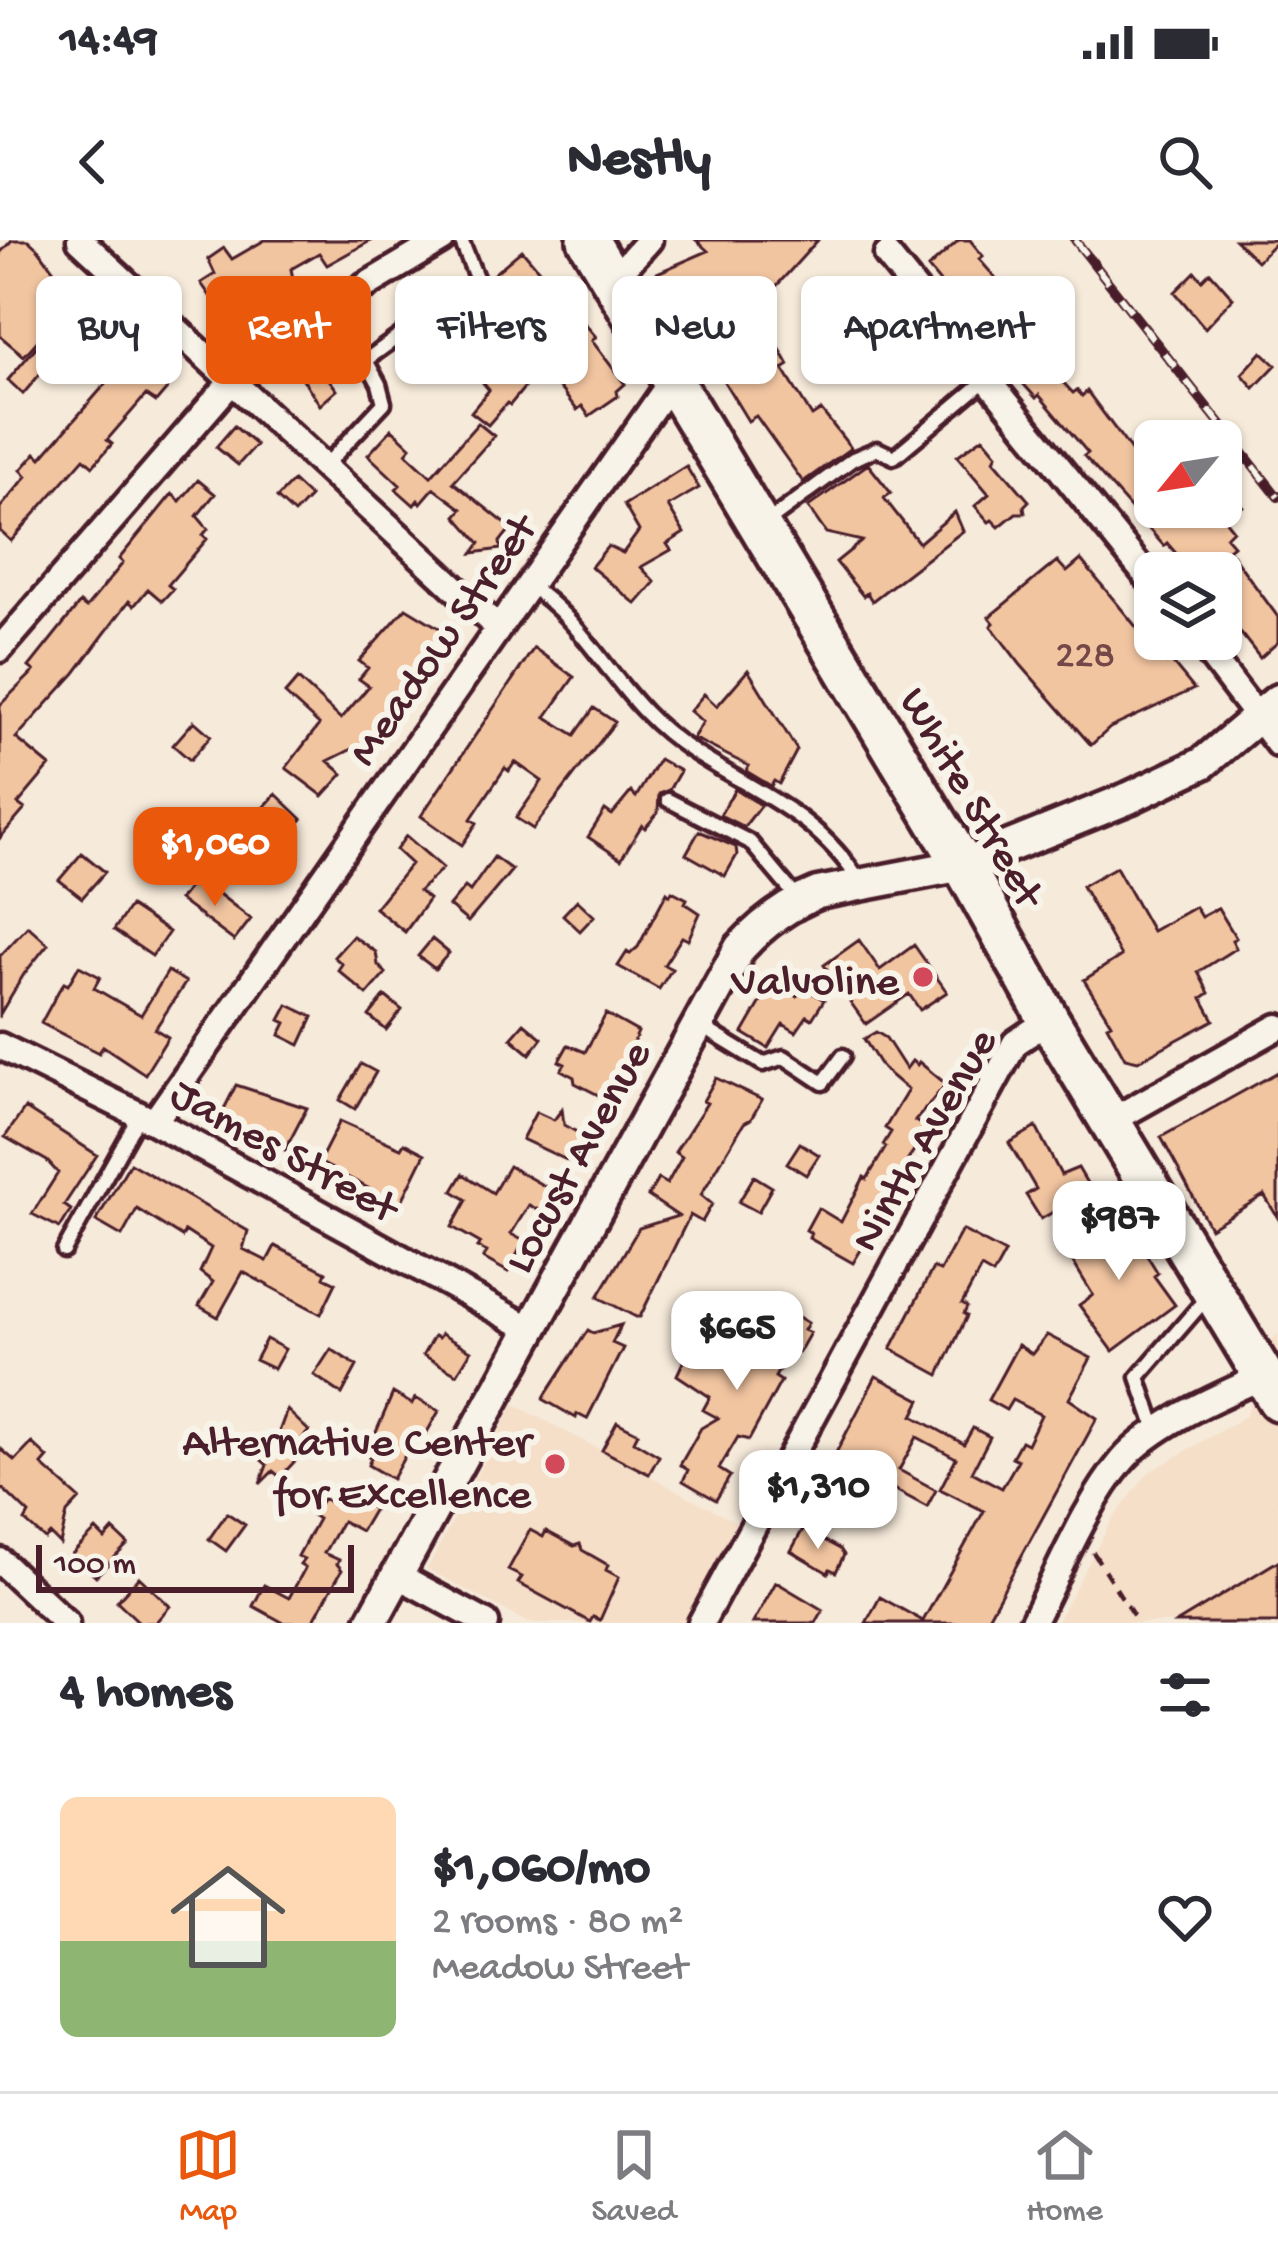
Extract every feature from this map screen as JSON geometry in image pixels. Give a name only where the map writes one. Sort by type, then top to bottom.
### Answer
[{"type":"main road","name":"White Street","points":[[588,240],[612,281]]},
{"type":"main road","name":"White Street","points":[[674,384],[1271,1388]]},
{"type":"street","points":[[80,240],[206,355]]},
{"type":"street","points":[[371,285],[442,240]]},
{"type":"street","points":[[617,276],[649,240]]},
{"type":"street","points":[[887,255],[904,276]]},
{"type":"street","points":[[0,649],[221,384]]},
{"type":"street","points":[[238,384],[496,627]]},
{"type":"street","name":"Meadow Street","points":[[147,1118],[669,384]]},
{"type":"street","points":[[991,384],[1134,560]]},
{"type":"street","points":[[1217,660],[1272,721]]},
{"type":"street","name":"Locust Avenue","points":[[371,1623],[740,948],[756,931],[799,900],[963,865],[1129,798],[1203,763],[1272,721]]},
{"type":"street","name":"Ninth Avenue","points":[[701,1623],[1015,1042],[1049,1020]]},
{"type":"street","points":[[1111,1121],[1278,1027]]},
{"type":"street","name":"James Street","points":[[0,1046],[147,1118],[530,1328]]},
{"type":"street","points":[[1032,1623],[1123,1460],[1216,1398],[1271,1388]]},
{"type":"street","points":[[0,1562],[65,1623]]},
{"type":"street","points":[[397,1575],[486,1623]]},
{"type":"lane","points":[[325,466],[383,403],[366,360],[477,280],[461,240]]},
{"type":"lane","points":[[760,528],[853,459],[877,448],[894,457],[981,384]]},
{"type":"lane","points":[[527,584],[555,603],[647,715],[689,749],[800,814],[861,884]]},
{"type":"lane","points":[[668,800],[750,842],[799,900]]},
{"type":"lane","points":[[698,1024],[763,1064],[784,1057],[823,1083],[843,1056]]},
{"type":"lane","points":[[64,1251],[147,1118]]},
{"type":"lane","points":[[1158,1433],[1138,1377],[1213,1291]]},
{"type":"path","points":[[1080,1533],[1138,1623]]},
{"type":"shaded area","points":[[1278,1335],[1278,1623],[1056,1623],[1112,1520],[1148,1473],[1246,1416]]},
{"type":"shaded area","name":"Alternative Center for Excellence","points":[[514,1404],[740,1524],[685,1623],[529,1623],[427,1569]]},
{"type":"building","points":[[12,240],[28,240],[58,276],[36,276],[36,343],[24,356],[0,336],[0,253]]},
{"type":"building","points":[[265,240],[372,240],[327,265],[319,253],[291,269],[292,276],[212,276],[208,259],[224,248],[232,259]]},
{"type":"building","points":[[696,240],[818,240],[777,285],[777,276],[657,273],[708,251]]},
{"type":"building","points":[[959,240],[970,240],[994,276],[935,276],[928,268]]},
{"type":"building","points":[[1235,240],[1278,240],[1257,261]]},
{"type":"building","points":[[522,250],[544,276],[491,276]]},
{"type":"building","points":[[1195,272],[1202,280],[1210,272],[1233,298],[1205,328],[1175,292]]},
{"type":"building","points":[[588,328],[612,367],[612,384],[625,384],[618,396],[589,416],[582,406],[577,410],[556,384],[588,384]]},
{"type":"building","points":[[777,344],[789,365],[783,369],[812,416],[821,410],[851,448],[803,482],[756,416],[748,421],[725,384],[777,384]]},
{"type":"building","points":[[36,347],[36,379],[23,394],[8,380]]},
{"type":"building","points":[[1262,352],[1276,365],[1254,388],[1242,374]]},
{"type":"building","points":[[106,384],[168,384],[156,402],[146,395],[107,440],[112,444],[93,466],[84,458],[11,541],[0,531],[0,508],[27,476],[21,470],[36,453],[41,458]]},
{"type":"building","points":[[306,384],[332,384],[337,390],[320,405]]},
{"type":"building","points":[[484,384],[527,384],[488,425],[471,412],[489,390]]},
{"type":"building","points":[[1023,384],[1065,384],[1082,396],[1087,391],[1134,455],[1134,512],[1039,395],[1036,398]]},
{"type":"building","points":[[478,423],[494,436],[453,482],[511,528],[500,542],[501,549],[473,553],[480,543],[456,516],[462,509],[434,488],[414,505],[368,455],[392,429],[411,447],[406,453],[431,476]]},
{"type":"building","points":[[234,426],[256,445],[238,465],[216,447]]},
{"type":"building","points":[[983,437],[997,454],[994,460],[1029,501],[1025,513],[1016,513],[999,527],[975,506],[989,494],[957,456]]},
{"type":"building","points":[[868,464],[891,493],[884,498],[919,543],[955,512],[963,531],[872,601],[836,562],[862,541],[826,533],[808,507]]},
{"type":"building","points":[[686,466],[699,488],[668,506],[684,533],[667,544],[671,550],[641,567],[655,582],[636,604],[591,567],[608,546],[623,553],[639,531],[624,505]]},
{"type":"building","points":[[198,480],[215,494],[197,516],[208,529],[203,535],[207,539],[168,585],[173,589],[162,601],[148,589],[134,606],[129,601],[75,673],[16,738],[50,766],[18,804],[25,809],[0,838],[0,705],[34,671],[29,667],[80,603],[86,608],[123,563],[119,559],[172,494],[180,501]]},
{"type":"building","points":[[293,481],[310,497],[294,514],[277,498]]},
{"type":"building","points":[[1148,528],[1233,530],[1226,537],[1233,545],[1230,552],[1175,552],[1167,543],[1164,546]]},
{"type":"building","points":[[1081,560],[1134,624],[1134,660],[1170,660],[1194,689],[1110,728],[1091,745],[1020,664],[989,617],[1057,561],[1067,572]]},
{"type":"building","points":[[1242,568],[1278,617],[1278,642],[1260,658],[1242,635]]},
{"type":"building","points":[[406,608],[446,632],[405,680],[409,683],[371,735],[328,761],[343,774],[323,796],[286,768],[319,725],[285,694],[298,679],[341,719],[369,686],[359,679],[368,668],[359,661]]},
{"type":"building","points":[[534,648],[574,677],[546,717],[575,735],[594,708],[615,722],[533,829],[516,818],[542,781],[515,762],[509,771],[505,768],[471,819],[477,823],[462,845],[421,816]]},
{"type":"building","points":[[748,670],[797,750],[779,784],[774,781],[771,786],[746,771],[749,766],[693,738],[703,722],[690,711],[704,694],[717,706]]},
{"type":"building","points":[[194,721],[211,736],[190,760],[173,745]]},
{"type":"building","points":[[659,759],[680,771],[669,790],[659,794],[658,813],[645,828],[642,825],[621,859],[588,837],[605,810],[612,815],[631,792],[636,797]]},
{"type":"building","points":[[735,789],[761,805],[744,827],[720,815]]},
{"type":"building","points":[[276,794],[302,819],[281,842],[254,818]]},
{"type":"building","points":[[196,825],[232,853],[214,877],[177,849]]},
{"type":"building","points":[[699,831],[736,847],[737,855],[725,876],[686,854]]},
{"type":"building","points":[[406,836],[443,868],[419,891],[429,899],[405,932],[375,908],[411,864],[396,850]]},
{"type":"building","points":[[82,853],[105,872],[82,898],[59,880]]},
{"type":"building","points":[[494,857],[512,870],[468,922],[449,906],[465,887],[470,891]]},
{"type":"building","points":[[1116,867],[1152,931],[1195,907],[1201,917],[1218,908],[1236,938],[1232,940],[1236,948],[1198,972],[1209,993],[1202,998],[1214,1020],[1138,1061],[1125,1058],[1107,1025],[1111,1023],[1084,980],[1121,956],[1082,886]]},
{"type":"building","points":[[197,877],[251,919],[234,941],[179,900]]},
{"type":"building","points":[[667,892],[700,913],[688,940],[682,937],[664,965],[672,969],[659,989],[618,966],[627,952],[638,947]]},
{"type":"building","points":[[577,900],[594,916],[580,931],[563,915]]},
{"type":"building","points":[[130,906],[169,932],[152,956],[114,930]]},
{"type":"building","points":[[28,926],[48,944],[0,1014],[0,956]]},
{"type":"building","points":[[353,936],[376,952],[378,965],[386,973],[367,995],[338,970],[342,964],[334,957]]},
{"type":"building","points":[[432,939],[449,953],[435,969],[418,956]]},
{"type":"building","points":[[859,940],[880,970],[914,945],[947,992],[920,1010],[909,994],[866,1024],[824,965]]},
{"type":"building","points":[[79,966],[100,977],[94,988],[141,1015],[168,971],[186,982],[155,1029],[168,1037],[145,1074],[103,1046],[99,1053],[41,1023]]},
{"type":"building","points":[[773,981],[797,996],[803,987],[824,1000],[796,1032],[783,1024],[768,1048],[743,1033]]},
{"type":"building","points":[[385,996],[402,1010],[386,1030],[369,1016]]},
{"type":"building","points":[[288,1005],[313,1017],[300,1045],[280,1035],[286,1023],[280,1020]]},
{"type":"building","points":[[606,1014],[638,1032],[608,1100],[575,1083],[574,1077],[561,1070],[565,1064],[559,1061],[568,1045],[585,1052]]},
{"type":"building","points":[[524,1023],[542,1038],[530,1054],[511,1038]]},
{"type":"building","points":[[876,1032],[886,1038],[906,1069],[912,1061],[919,1062],[946,1084],[915,1121],[924,1126],[923,1135],[862,1237],[867,1240],[853,1263],[809,1238],[811,1233],[806,1230],[818,1208],[841,1222],[886,1147],[891,1132],[885,1128],[908,1090],[883,1069],[864,1039]]},
{"type":"building","points":[[361,1064],[376,1072],[355,1109],[340,1100]]},
{"type":"building","points":[[1278,1072],[1278,1218],[1264,1195],[1210,1228],[1161,1137]]},
{"type":"building","points":[[716,1078],[762,1100],[701,1195],[712,1204],[702,1222],[690,1215],[636,1317],[598,1297],[639,1228],[678,1216],[648,1196],[658,1179],[667,1184],[682,1157],[675,1152],[707,1103],[703,1101]]},
{"type":"building","points":[[236,1085],[307,1108],[285,1150],[220,1117]]},
{"type":"building","points":[[25,1108],[97,1155],[64,1205],[71,1210],[60,1228],[32,1214],[58,1173],[47,1161],[5,1137]]},
{"type":"building","points":[[562,1109],[564,1125],[586,1137],[573,1163],[522,1139],[536,1112],[554,1120]]},
{"type":"building","points":[[340,1121],[425,1154],[400,1205],[319,1162]]},
{"type":"building","points":[[1036,1127],[1061,1175],[1078,1168],[1091,1190],[1041,1219],[1026,1195],[1036,1189],[1009,1143]]},
{"type":"building","points":[[800,1143],[819,1155],[806,1175],[787,1163]]},
{"type":"building","points":[[130,1163],[248,1231],[243,1249],[267,1261],[275,1246],[326,1272],[324,1277],[336,1283],[321,1314],[243,1272],[218,1317],[199,1306],[213,1282],[200,1272],[211,1248],[185,1231],[182,1237],[137,1209],[122,1236],[96,1221]]},
{"type":"building","points":[[509,1166],[560,1195],[548,1215],[529,1205],[511,1234],[524,1241],[508,1272],[483,1258],[487,1252],[477,1247],[480,1243],[452,1227],[467,1200],[453,1191],[463,1174],[493,1193]]},
{"type":"building","points":[[754,1176],[772,1187],[758,1212],[739,1202]]},
{"type":"building","points":[[1122,1215],[1175,1305],[1113,1351],[1079,1305],[1093,1295],[1065,1249]]},
{"type":"building","points":[[962,1230],[1005,1253],[993,1275],[981,1268],[962,1304],[967,1316],[939,1375],[891,1349],[933,1268],[940,1271]]},
{"type":"building","points":[[765,1296],[808,1323],[804,1330],[810,1333],[799,1352],[791,1348],[775,1377],[781,1381],[749,1440],[738,1437],[719,1469],[730,1476],[716,1500],[683,1481],[688,1470],[680,1465],[701,1428],[718,1418],[703,1410],[710,1397],[677,1375],[691,1345],[732,1369],[739,1356],[755,1363],[771,1336],[743,1319],[758,1297]]},
{"type":"building","points":[[621,1325],[612,1343],[623,1348],[587,1419],[577,1414],[576,1418],[543,1399],[588,1330],[593,1333]]},
{"type":"building","points":[[441,1334],[471,1351],[457,1374],[423,1355],[434,1336]]},
{"type":"building","points":[[1047,1335],[1091,1358],[1069,1399],[1097,1418],[985,1623],[866,1623],[880,1597],[923,1621],[984,1511],[940,1489],[956,1458],[917,1437],[899,1470],[936,1490],[927,1507],[886,1485],[868,1519],[861,1516],[859,1521],[814,1495],[876,1376],[921,1400],[913,1416],[964,1444],[973,1428],[990,1437],[972,1472],[1002,1488],[1018,1460],[1012,1457],[1021,1441],[1027,1444],[1041,1415],[1012,1400],[1006,1410],[988,1400],[1018,1345],[1032,1354]]},
{"type":"building","points":[[266,1339],[285,1349],[274,1369],[255,1360]]},
{"type":"building","points":[[331,1349],[357,1366],[342,1394],[314,1375]]},
{"type":"building","points":[[393,1393],[439,1411],[426,1434],[419,1430],[392,1479],[368,1465],[371,1458],[361,1453],[374,1437]]},
{"type":"building","points":[[287,1410],[309,1431],[289,1453],[296,1460],[280,1477],[273,1471],[260,1484],[267,1465],[257,1456],[268,1443],[273,1448]]},
{"type":"building","points":[[617,1422],[638,1433],[634,1441],[659,1456],[649,1474],[602,1450]]},
{"type":"building","points":[[32,1443],[48,1458],[42,1465],[80,1499],[67,1513],[60,1544],[50,1534],[45,1539],[25,1521],[29,1514],[0,1486],[0,1448],[15,1461]]},
{"type":"building","points":[[343,1490],[374,1509],[361,1531],[342,1521],[324,1553],[339,1560],[342,1570],[312,1623],[284,1623],[253,1606],[264,1585],[289,1598],[305,1568],[300,1565],[304,1559],[298,1556],[318,1519],[312,1515],[323,1498],[334,1505]]},
{"type":"building","points":[[227,1513],[245,1525],[226,1551],[209,1539]]},
{"type":"building","points":[[803,1529],[840,1549],[844,1555],[836,1572],[830,1569],[828,1573],[791,1551]]},
{"type":"building","points":[[96,1530],[105,1539],[113,1530],[128,1544],[96,1576],[72,1554]]},
{"type":"building","points":[[530,1530],[580,1544],[619,1577],[600,1620],[593,1617],[590,1622],[518,1583],[522,1577],[508,1570]]},
{"type":"building","points":[[1278,1561],[1278,1623],[1176,1623]]},
{"type":"building","points":[[139,1577],[170,1606],[155,1623],[140,1623],[117,1601]]},
{"type":"building","points":[[776,1582],[823,1610],[816,1623],[753,1623]]},
{"type":"railway","points":[[1075,240],[1278,497]]},
{"type":"place","name":"Valvoline","points":[[923,977]]},
{"type":"place","name":"Alternative Center for Excellence","points":[[555,1464]]}]
